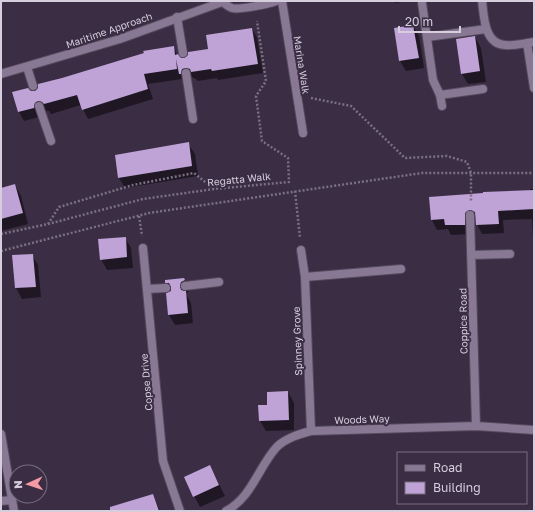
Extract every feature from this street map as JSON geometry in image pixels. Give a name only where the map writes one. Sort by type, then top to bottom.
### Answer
[{"type":"street","name":"Maritime Approach","points":[[1,74],[120,39],[222,1],[232,8],[271,4],[276,1]]},
{"type":"street","name":"Marina Walk","points":[[282,1],[303,133]]},
{"type":"street","points":[[482,1],[486,29],[492,39],[499,44],[506,45],[530,42],[534,88]]},
{"type":"street","points":[[422,3],[433,80],[440,95],[442,106]]},
{"type":"street","points":[[177,17],[183,53]]},
{"type":"street","points":[[427,37],[486,29]]},
{"type":"street","points":[[27,67],[33,86]]},
{"type":"street","points":[[186,73],[193,119]]},
{"type":"street","points":[[440,95],[483,88]]},
{"type":"street","points":[[39,106],[51,141]]},
{"type":"street","name":"Coppice Road","points":[[470,216],[476,426]]},
{"type":"street","name":"Copse Drive","points":[[143,248],[163,460],[180,511]]},
{"type":"street","name":"Spinney Grove","points":[[301,250],[305,277],[311,431]]},
{"type":"street","points":[[472,255],[510,254]]},
{"type":"street","points":[[305,277],[401,269]]},
{"type":"street","points":[[185,286],[219,282]]},
{"type":"street","points":[[147,289],[166,288]]},
{"type":"street","name":"Woods Way","points":[[226,511],[244,498],[276,448],[294,436],[311,431],[476,426],[534,430]]},
{"type":"street","points":[[1,434],[8,476]]},
{"type":"path","name":"Regatta Walk","points":[[1,234],[48,224],[143,200],[214,189],[289,182],[288,158],[262,142],[256,96],[266,81],[255,6]]},
{"type":"path","points":[[297,96],[351,106],[404,158],[447,156],[467,162],[471,173],[470,216]]},
{"type":"path","points":[[48,224],[59,207],[133,185],[194,173],[214,189]]},
{"type":"path","points":[[1,251],[139,216],[422,173],[534,173]]},
{"type":"path","points":[[295,192],[301,250]]},
{"type":"path","points":[[139,216],[143,248]]},
{"type":"building","points":[[413,25],[419,58],[399,61],[394,28]]},
{"type":"building","points":[[252,28],[258,64],[212,71],[211,69],[191,72],[190,69],[186,68],[182,69],[181,74],[179,74],[176,59],[177,69],[144,74],[148,89],[82,110],[77,95],[44,104],[38,101],[35,103],[34,108],[18,112],[12,92],[28,88],[31,91],[35,91],[38,88],[38,84],[144,53],[143,51],[174,46],[175,55],[178,54],[181,58],[184,58],[188,55],[188,52],[208,49],[206,35]]},
{"type":"building","points":[[475,36],[480,71],[461,74],[456,39]]},
{"type":"building","points":[[189,142],[192,166],[118,178],[115,155]]},
{"type":"building","points":[[15,184],[23,213],[1,219],[1,188]]},
{"type":"building","points":[[534,190],[534,209],[498,211],[499,224],[476,225],[475,212],[470,210],[465,213],[465,225],[445,225],[444,219],[431,220],[429,197],[483,192]]},
{"type":"building","points":[[126,237],[127,257],[100,260],[98,239]]},
{"type":"building","points":[[33,254],[36,287],[15,288],[12,255]]},
{"type":"building","points":[[184,278],[185,280],[181,282],[180,286],[181,290],[186,291],[188,313],[168,315],[166,293],[171,291],[171,287],[169,283],[165,283],[165,280]]},
{"type":"building","points":[[288,391],[289,420],[259,421],[258,405],[267,405],[267,392]]},
{"type":"building","points":[[210,465],[219,485],[193,497],[184,477]]},
{"type":"building","points":[[153,494],[159,511],[110,511],[110,507]]}]
